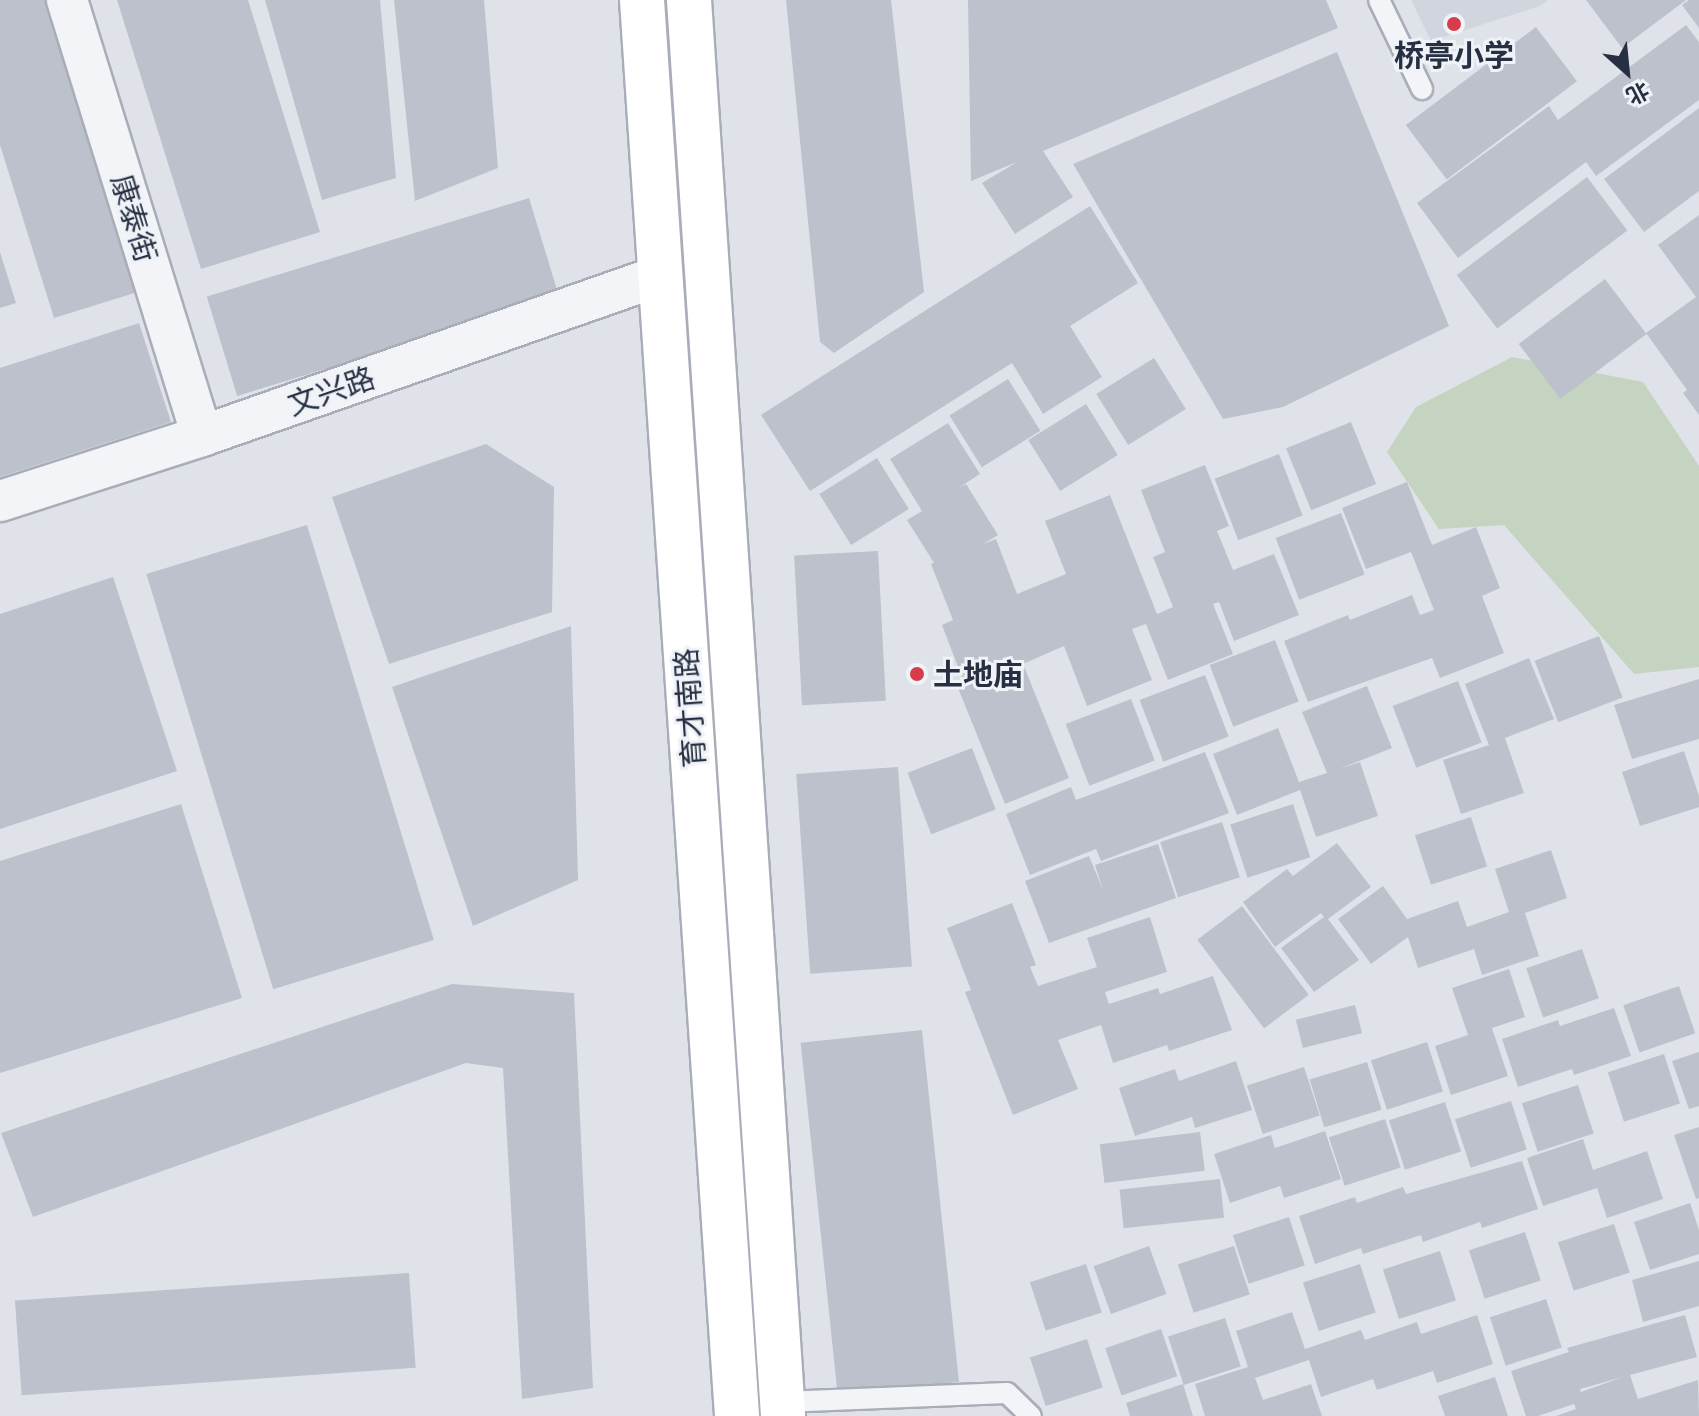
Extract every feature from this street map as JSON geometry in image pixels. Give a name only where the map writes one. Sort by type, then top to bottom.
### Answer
[{"type":"street","name":"康泰街","points":[[67,0],[202,436]]},
{"type":"street","name":"育才南路","points":[[642,0],[737,1416]]},
{"type":"street","name":"育才南路","points":[[689,0],[782,1409]]},
{"type":"street","name":"文兴路","points":[[0,501],[202,436],[661,275]]},
{"type":"lane","points":[[1379,0],[1422,89]]},
{"type":"lane","points":[[782,1409],[1007,1393],[1031,1416]]},
{"type":"shaded area","name":"桥亭小学","points":[[1411,0],[1548,0],[1540,6],[1431,41]]},
{"type":"green space","points":[[1512,357],[1643,382],[1699,466],[1699,667],[1634,674],[1504,525],[1439,529],[1387,452],[1416,407]]},
{"type":"building","points":[[0,0],[50,0],[141,291],[54,318],[0,145]]},
{"type":"building","points":[[117,0],[248,0],[320,232],[201,269]]},
{"type":"building","points":[[265,0],[380,0],[396,178],[322,200]]},
{"type":"building","points":[[394,0],[484,0],[498,168],[415,201]]},
{"type":"building","points":[[786,0],[891,0],[924,292],[834,353],[820,342]]},
{"type":"building","points":[[968,0],[1326,0],[1338,28],[1043,151],[1073,197],[1015,234],[982,183],[1017,162],[971,181]]},
{"type":"building","points":[[1586,0],[1686,0],[1622,48]]},
{"type":"building","points":[[1689,0],[1699,0],[1699,28],[1682,5]]},
{"type":"building","points":[[1686,25],[1699,42],[1699,100],[1596,176],[1586,162],[1458,258],[1417,203],[1549,106],[1558,120]]},
{"type":"building","points":[[1536,27],[1577,81],[1447,179],[1406,125]]},
{"type":"building","points":[[1337,52],[1449,326],[1283,407],[1223,419],[1073,164]]},
{"type":"building","points":[[1699,108],[1699,191],[1644,232],[1604,179]]},
{"type":"building","points":[[1587,177],[1627,231],[1497,329],[1457,275]]},
{"type":"building","points":[[529,198],[559,297],[237,396],[207,297]]},
{"type":"building","points":[[1090,206],[1138,283],[1070,326],[1102,377],[1043,414],[1012,363],[810,491],[761,415]]},
{"type":"building","points":[[1699,215],[1699,415],[1683,393],[1687,390],[1646,333],[1696,297],[1658,245]]},
{"type":"building","points":[[0,252],[16,303],[0,308]]},
{"type":"building","points":[[1605,279],[1647,334],[1560,399],[1519,344]]},
{"type":"building","points":[[139,323],[171,422],[0,477],[0,368]]},
{"type":"building","points":[[1154,358],[1186,409],[1128,445],[1096,394]]},
{"type":"building","points":[[1008,379],[1040,431],[982,467],[949,416]]},
{"type":"building","points":[[1086,404],[1118,455],[1060,491],[1028,440]]},
{"type":"building","points":[[1351,422],[1376,484],[1311,510],[1286,448]]},
{"type":"building","points":[[948,423],[980,474],[958,488],[966,484],[998,535],[983,544],[996,539],[1017,594],[1066,574],[1045,521],[1110,495],[1157,614],[1173,607],[1153,557],[1165,552],[1141,490],[1205,465],[1229,526],[1217,531],[1233,570],[1274,554],[1299,615],[1234,641],[1219,602],[1213,604],[1233,654],[1168,680],[1146,624],[1132,629],[1152,680],[1087,706],[1064,646],[1023,664],[1069,778],[1005,804],[956,683],[963,680],[942,625],[953,620],[931,564],[934,563],[907,520],[922,511],[890,459]]},
{"type":"building","points":[[486,444],[554,487],[552,612],[389,664],[332,497]]},
{"type":"building","points":[[1279,454],[1303,516],[1238,540],[1215,479]]},
{"type":"building","points":[[877,458],[909,509],[851,545],[819,494]]},
{"type":"building","points":[[1407,482],[1432,545],[1476,527],[1500,588],[1482,596],[1504,653],[1440,678],[1432,658],[1308,702],[1284,641],[1348,615],[1350,620],[1412,595],[1420,615],[1434,610],[1411,552],[1366,569],[1342,508]]},
{"type":"building","points":[[1341,513],[1365,575],[1299,600],[1276,538]]},
{"type":"building","points":[[307,525],[434,940],[273,989],[146,574]]},
{"type":"building","points":[[878,551],[886,701],[802,705],[794,555]]},
{"type":"building","points":[[113,577],[177,771],[0,829],[0,614]]},
{"type":"building","points":[[571,626],[578,880],[473,926],[392,687]]},
{"type":"building","points":[[1599,636],[1623,698],[1558,722],[1535,661]]},
{"type":"building","points":[[1275,640],[1299,702],[1233,727],[1210,665]]},
{"type":"building","points":[[1529,658],[1554,719],[1505,738],[1524,793],[1461,814],[1443,760],[1489,745],[1465,684]]},
{"type":"building","points":[[1205,675],[1229,737],[1163,762],[1140,700]]},
{"type":"building","points":[[1699,679],[1699,739],[1632,759],[1614,705]]},
{"type":"building","points":[[1458,681],[1482,743],[1416,768],[1393,706]]},
{"type":"building","points":[[1367,686],[1392,748],[1339,769],[1360,762],[1378,816],[1316,837],[1300,790],[1237,815],[1213,754],[1278,728],[1299,782],[1327,773],[1302,712]]},
{"type":"building","points":[[1131,699],[1155,761],[1089,786],[1066,724]]},
{"type":"building","points":[[972,748],[996,810],[931,834],[908,773]]},
{"type":"building","points":[[1684,751],[1699,796],[1699,807],[1640,826],[1622,772]]},
{"type":"building","points":[[1205,752],[1229,813],[1101,861],[1096,849],[1030,875],[1006,814],[1071,787],[1076,800]]},
{"type":"building","points":[[898,767],[912,967],[810,974],[796,774]]},
{"type":"building","points":[[181,804],[242,998],[0,1073],[0,861]]},
{"type":"building","points":[[1293,804],[1310,857],[1248,878],[1230,824]]},
{"type":"building","points":[[1471,817],[1487,866],[1431,885],[1415,835]]},
{"type":"building","points":[[1222,822],[1240,877],[1178,897],[1160,842]]},
{"type":"building","points":[[1337,843],[1371,887],[1328,919],[1359,960],[1314,992],[1281,948],[1324,917],[1321,913],[1275,947],[1243,902],[1287,869],[1293,876]]},
{"type":"building","points":[[1158,844],[1176,898],[1049,943],[1025,881],[1089,856],[1103,890],[1095,865]]},
{"type":"building","points":[[1551,850],[1567,898],[1525,913],[1539,956],[1482,975],[1474,949],[1418,968],[1408,937],[1371,964],[1338,919],[1383,886],[1407,919],[1458,901],[1467,927],[1509,912],[1495,869]]},
{"type":"building","points":[[1012,903],[1036,965],[1030,967],[1038,986],[1097,967],[1087,938],[1150,917],[1167,972],[1105,992],[1109,1004],[1158,988],[1160,994],[1213,976],[1232,1030],[1169,1051],[1167,1045],[1113,1063],[1101,1025],[1058,1040],[1078,1089],[1013,1115],[965,992],[971,990],[947,928]]},
{"type":"building","points":[[1242,906],[1309,995],[1264,1028],[1197,940]]},
{"type":"building","points":[[1582,949],[1599,998],[1543,1017],[1526,968]]},
{"type":"building","points":[[1509,969],[1525,1017],[1492,1028],[1508,1076],[1451,1095],[1435,1046],[1468,1035],[1452,988]]},
{"type":"building","points":[[452,984],[574,993],[593,1388],[522,1399],[503,1068],[466,1063],[33,1217],[1,1133]]},
{"type":"building","points":[[1679,986],[1695,1033],[1639,1052],[1623,1005]]},
{"type":"building","points":[[1355,1005],[1362,1033],[1303,1048],[1296,1020]]},
{"type":"building","points":[[1614,1008],[1631,1056],[1574,1075],[1572,1069],[1518,1087],[1502,1039],[1558,1020],[1560,1026]]},
{"type":"building","points":[[922,1030],[959,1382],[838,1395],[801,1043]]},
{"type":"building","points":[[1427,1042],[1443,1091],[1387,1110],[1371,1060]]},
{"type":"building","points":[[1699,1052],[1699,1106],[1689,1109],[1672,1061]]},
{"type":"building","points":[[1664,1054],[1680,1103],[1624,1122],[1608,1072]]},
{"type":"building","points":[[1236,1061],[1252,1110],[1195,1128],[1192,1117],[1135,1136],[1119,1088],[1175,1069],[1179,1081]]},
{"type":"building","points":[[1367,1062],[1382,1110],[1324,1127],[1310,1080]]},
{"type":"building","points":[[1304,1067],[1320,1116],[1263,1134],[1247,1086]]},
{"type":"building","points":[[1578,1085],[1594,1134],[1538,1152],[1522,1103]]},
{"type":"building","points":[[1511,1101],[1527,1150],[1471,1168],[1455,1119]]},
{"type":"building","points":[[1445,1102],[1461,1151],[1405,1170],[1389,1120]]},
{"type":"building","points":[[1385,1119],[1401,1168],[1345,1186],[1329,1137]]},
{"type":"building","points":[[1699,1127],[1699,1198],[1696,1199],[1674,1135]]},
{"type":"building","points":[[1325,1131],[1341,1179],[1284,1198],[1280,1186],[1230,1203],[1214,1154],[1271,1135],[1275,1148]]},
{"type":"building","points":[[1200,1132],[1205,1171],[1105,1183],[1100,1144]]},
{"type":"building","points":[[1583,1139],[1593,1170],[1647,1151],[1663,1199],[1607,1218],[1597,1188],[1543,1206],[1527,1158]]},
{"type":"building","points":[[1522,1161],[1538,1209],[1482,1228],[1480,1222],[1423,1242],[1421,1235],[1363,1254],[1361,1248],[1315,1264],[1299,1216],[1355,1197],[1357,1203],[1403,1187],[1406,1194]]},
{"type":"building","points":[[1220,1179],[1224,1218],[1124,1228],[1120,1190]]},
{"type":"building","points":[[1690,1203],[1699,1230],[1699,1254],[1650,1270],[1634,1222]]},
{"type":"building","points":[[1289,1217],[1305,1266],[1249,1284],[1233,1235]]},
{"type":"building","points":[[1614,1224],[1630,1273],[1574,1291],[1558,1242]]},
{"type":"building","points":[[1525,1232],[1541,1281],[1485,1299],[1469,1250]]},
{"type":"building","points":[[1149,1246],[1166,1294],[1111,1314],[1094,1266]]},
{"type":"building","points":[[1234,1246],[1250,1295],[1194,1313],[1178,1264]]},
{"type":"building","points":[[1440,1251],[1456,1300],[1399,1319],[1383,1270]]},
{"type":"building","points":[[1699,1261],[1699,1306],[1643,1322],[1632,1280]]},
{"type":"building","points":[[1086,1264],[1102,1313],[1046,1331],[1030,1282]]},
{"type":"building","points":[[1360,1264],[1376,1313],[1319,1331],[1303,1283]]},
{"type":"building","points":[[409,1273],[416,1368],[22,1395],[15,1301]]},
{"type":"building","points":[[1546,1299],[1562,1348],[1506,1366],[1490,1317]]},
{"type":"building","points":[[1292,1312],[1305,1349],[1361,1330],[1365,1340],[1417,1322],[1421,1334],[1477,1315],[1493,1364],[1437,1383],[1433,1371],[1377,1390],[1373,1379],[1321,1397],[1309,1360],[1255,1378],[1263,1400],[1311,1384],[1322,1416],[1205,1416],[1195,1384],[1248,1367],[1236,1331]]},
{"type":"building","points":[[1685,1315],[1697,1357],[1630,1375],[1638,1399],[1698,1380],[1699,1416],[1556,1416],[1576,1409],[1574,1404],[1538,1416],[1526,1416],[1511,1371],[1569,1352],[1567,1348]],"holes":[[[1623,1377],[1581,1392],[1580,1389]]]},
{"type":"building","points":[[1225,1318],[1241,1367],[1184,1385],[1168,1337]]},
{"type":"building","points":[[1161,1329],[1177,1376],[1121,1395],[1105,1348]]},
{"type":"building","points":[[1087,1339],[1103,1388],[1046,1406],[1030,1358]]},
{"type":"building","points":[[1495,1377],[1508,1416],[1445,1416],[1438,1396]]},
{"type":"building","points":[[1183,1384],[1193,1416],[1130,1416],[1126,1403]]},
{"type":"place","name":"桥亭小学","points":[[1454,24]]},
{"type":"place","name":"土地庙","points":[[917,674]]}]
